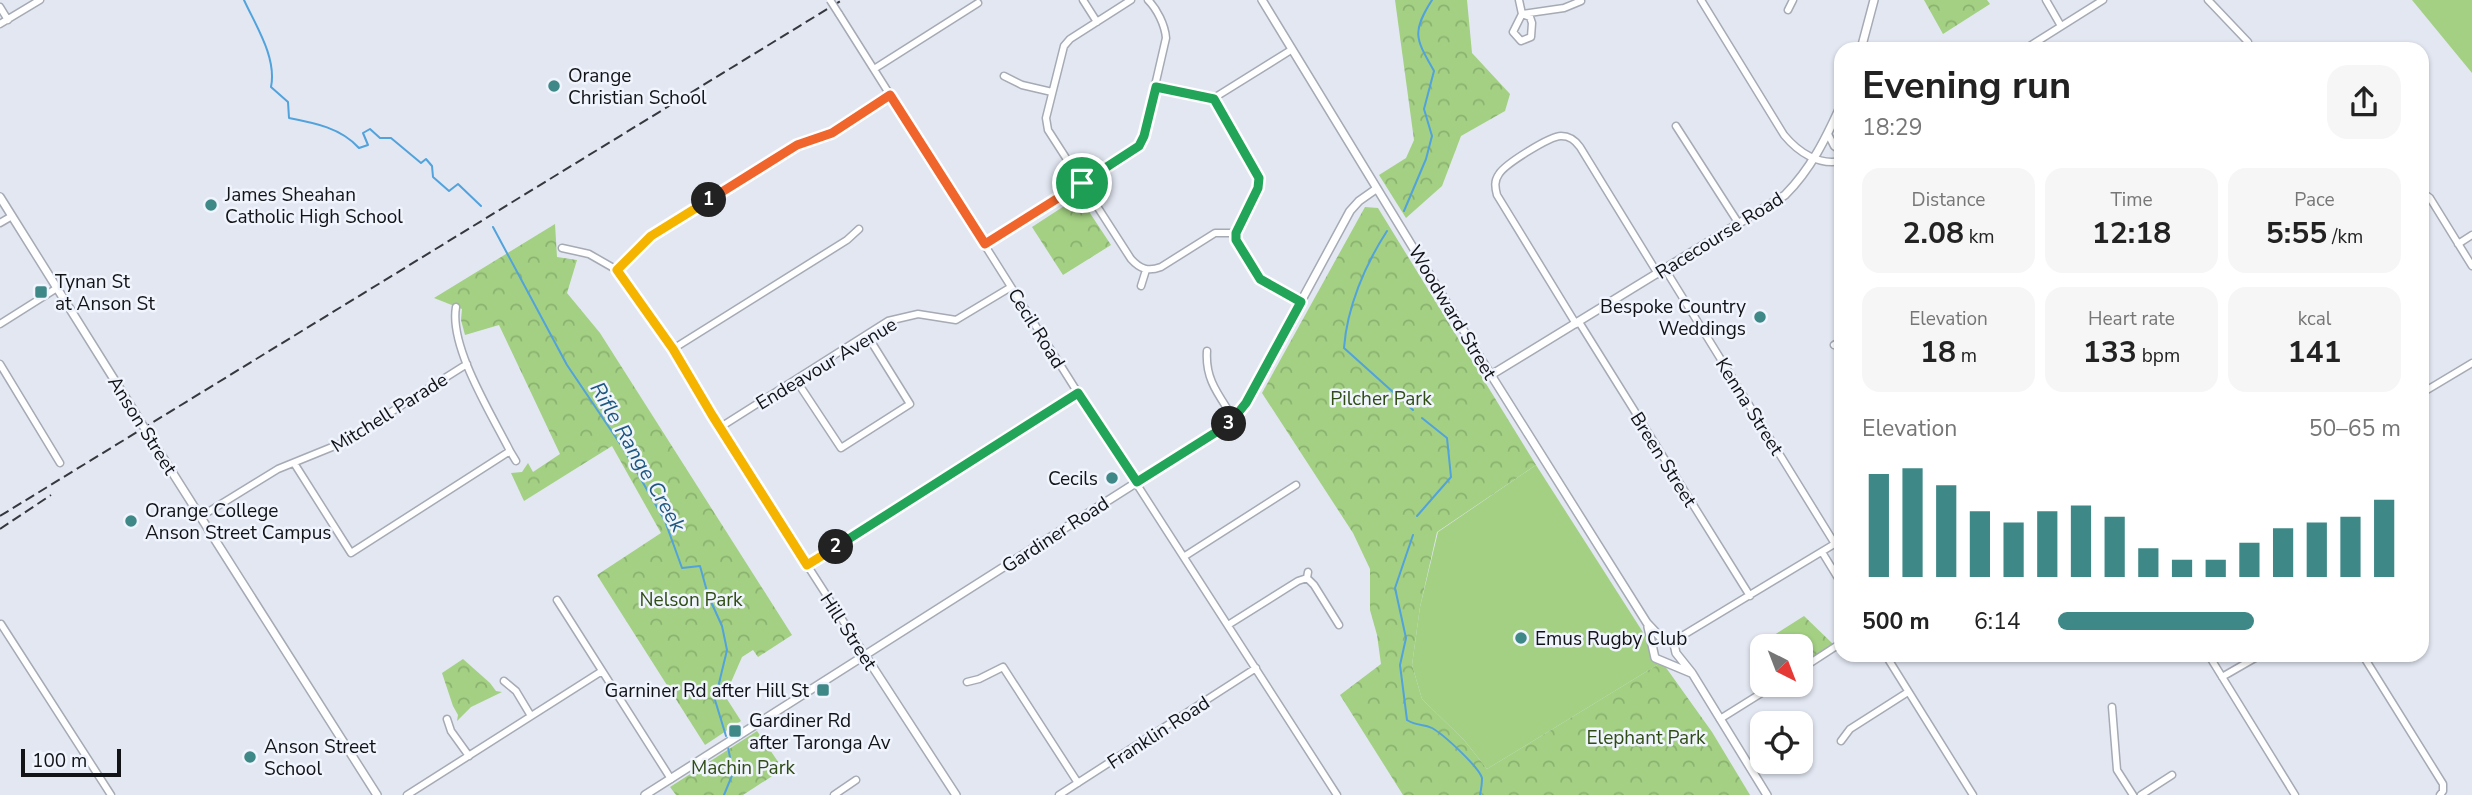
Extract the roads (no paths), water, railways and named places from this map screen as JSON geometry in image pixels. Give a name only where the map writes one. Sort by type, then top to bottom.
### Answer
[{"type":"street","points":[[0,24],[40,0]]},
{"type":"street","name":"Cecil Road","points":[[830,0],[1078,393],[1337,795]]},
{"type":"street","points":[[1083,0],[1097,22]]},
{"type":"street","points":[[1131,0],[1070,38],[1064,46],[1046,118],[1048,130],[1131,259],[1146,270],[1161,267],[1215,233],[1236,233]]},
{"type":"street","points":[[985,244],[1139,146],[1156,87],[1166,33],[1156,10],[1148,0]]},
{"type":"street","name":"Woodward Street","points":[[1262,0],[1491,375],[1647,623],[1662,639]]},
{"type":"street","points":[[1519,0],[1522,14],[1560,9],[1581,1]]},
{"type":"street","points":[[1700,0],[1791,144],[1815,158],[1827,163],[1834,162]]},
{"type":"street","points":[[1788,10],[1793,0]]},
{"type":"street","points":[[1863,42],[1874,0]]},
{"type":"street","points":[[2046,0],[2061,26]]},
{"type":"street","points":[[2036,42],[2104,0]]},
{"type":"street","points":[[2208,0],[2248,42]]},
{"type":"street","points":[[874,69],[978,3]]},
{"type":"street","points":[[0,7],[8,19]]},
{"type":"street","points":[[1156,87],[1214,99],[1291,50]]},
{"type":"street","points":[[1004,76],[1022,85],[1052,92]]},
{"type":"street","points":[[617,270],[651,236],[797,145],[832,133],[890,95]]},
{"type":"street","points":[[1214,99],[1259,178],[1258,188],[1236,233],[1238,246],[1260,279],[1301,302]]},
{"type":"street","name":"Racecourse Road","points":[[1491,375],[1785,195],[1804,175],[1834,121]]},
{"type":"street","points":[[1676,126],[1739,224]]},
{"type":"street","points":[[1828,134],[1834,144]]},
{"type":"street","name":"Breen Street","points":[[1658,274],[1574,141],[1565,136],[1555,137],[1504,167],[1498,175],[1495,187],[1497,195],[1750,596]]},
{"type":"street","name":"Gardiner Road","points":[[645,795],[1234,419],[1246,403],[1350,211],[1377,189]]},
{"type":"street","name":"Anson Street","points":[[0,197],[377,795]]},
{"type":"street","points":[[2429,197],[2472,266]]},
{"type":"street","points":[[0,223],[12,216]]},
{"type":"street","points":[[673,349],[847,240],[859,229]]},
{"type":"street","points":[[2458,244],[2472,235]]},
{"type":"street","name":"Hill Street","points":[[562,248],[589,254],[617,270],[673,349],[719,428],[956,795]]},
{"type":"street","name":"Kenna Street","points":[[1665,269],[1834,536]]},
{"type":"street","points":[[1141,286],[1146,270]]},
{"type":"street","name":"Endeavour Avenue","points":[[719,428],[888,321],[909,315],[927,314],[956,320],[1011,287]]},
{"type":"street","points":[[0,324],[57,288]]},
{"type":"street","points":[[456,307],[455,331],[467,364],[516,461]]},
{"type":"street","points":[[796,380],[841,448],[853,441],[910,404],[867,335]]},
{"type":"street","points":[[1207,351],[1206,367],[1211,384],[1234,419]]},
{"type":"street","points":[[2429,389],[2472,362]]},
{"type":"street","points":[[0,364],[60,463]]},
{"type":"street","name":"Mitchell Parade","points":[[200,517],[278,468],[342,443],[467,364]]},
{"type":"street","points":[[807,565],[1078,393]]},
{"type":"street","points":[[294,463],[351,553],[510,452]]},
{"type":"street","points":[[1185,556],[1296,485]]},
{"type":"street","points":[[1692,673],[1655,658],[1654,646],[1662,639],[1672,642],[1834,544]]},
{"type":"street","points":[[1822,552],[1834,572]]},
{"type":"street","points":[[1228,625],[1308,575],[1339,625]]},
{"type":"street","points":[[557,600],[671,779]]},
{"type":"street","name":"Woodward Street","points":[[1647,623],[1654,646]]},
{"type":"street","points":[[1,624],[111,795]]},
{"type":"street","points":[[1672,642],[1676,653],[1692,673],[1767,795]]},
{"type":"street","points":[[1813,660],[1834,647]]},
{"type":"street","points":[[1666,663],[1672,660],[1676,653]]},
{"type":"street","points":[[1890,662],[1973,795]]},
{"type":"street","points":[[2213,662],[2295,795]]},
{"type":"street","points":[[2222,677],[2248,662]]},
{"type":"street","points":[[2367,662],[2443,784],[2440,795]]},
{"type":"street","points":[[967,682],[1003,667],[1078,783]]},
{"type":"street","name":"Franklin Road","points":[[1059,795],[1256,668]]},
{"type":"street","points":[[407,795],[602,671]]},
{"type":"street","points":[[504,681],[516,691],[531,716]]},
{"type":"street","points":[[1841,741],[1850,729],[1908,692]]},
{"type":"street","points":[[1720,719],[1755,697]]},
{"type":"street","points":[[2112,707],[2117,770],[2133,795]]},
{"type":"street","points":[[447,719],[451,731],[469,756]]},
{"type":"street","points":[[2141,795],[2172,775]]},
{"type":"street","points":[[834,795],[856,780]]},
{"type":"waterway","name":"Rifle Range Creek","points":[[244,0],[268,54],[271,87],[288,102],[289,118],[336,131],[359,148],[368,145],[363,133],[370,129],[380,138],[391,138],[421,163],[426,159],[432,166],[433,177],[449,191],[458,184],[481,206]]},
{"type":"waterway","points":[[1404,211],[1426,159],[1432,136],[1424,109],[1434,71],[1418,36],[1421,21],[1432,0]]},
{"type":"waterway","name":"Rifle Range Creek","points":[[493,227],[567,365],[623,448],[665,521],[682,568],[700,566],[708,595],[722,626],[727,650],[715,700],[726,736]]},
{"type":"waterway","points":[[1387,231],[1358,287],[1344,348],[1413,410]]},
{"type":"waterway","points":[[1417,516],[1451,477],[1447,438],[1422,418]]},
{"type":"waterway","points":[[1413,535],[1395,588],[1406,638],[1400,665],[1407,720],[1432,728],[1468,759],[1482,778],[1480,795]]},
{"type":"waterway","name":"Rifle Range Creek","points":[[724,795],[733,773],[728,747]]},
{"type":"railway","points":[[0,516],[842,0]]},
{"type":"railway","points":[[0,529],[51,495]]},
{"type":"place","name":"Orange Christian School","points":[[554,86]]},
{"type":"place","name":"James Sheahan Catholic High School","points":[[211,205]]},
{"type":"place","name":"Tynan St at Anson St","points":[[41,292]]},
{"type":"place","name":"Bespoke Country Weddings","points":[[1760,317]]},
{"type":"place","name":"Cecils","points":[[1112,478]]},
{"type":"place","name":"Orange College Anson Street Campus","points":[[131,521]]},
{"type":"place","name":"Emus Rugby Club","points":[[1521,638]]},
{"type":"place","name":"Garniner Rd after Hill St","points":[[823,690]]},
{"type":"place","name":"Gardiner Rd after Taronga Av","points":[[735,731]]},
{"type":"place","name":"Anson Street School","points":[[250,757]]},
{"type":"park label","name":"Pilcher Park","points":[[1381,398]]},
{"type":"park label","name":"Nelson Park","points":[[691,599]]},
{"type":"park label","name":"Elephant Park","points":[[1646,737]]},
{"type":"park label","name":"Machin Park","points":[[743,767]]}]
